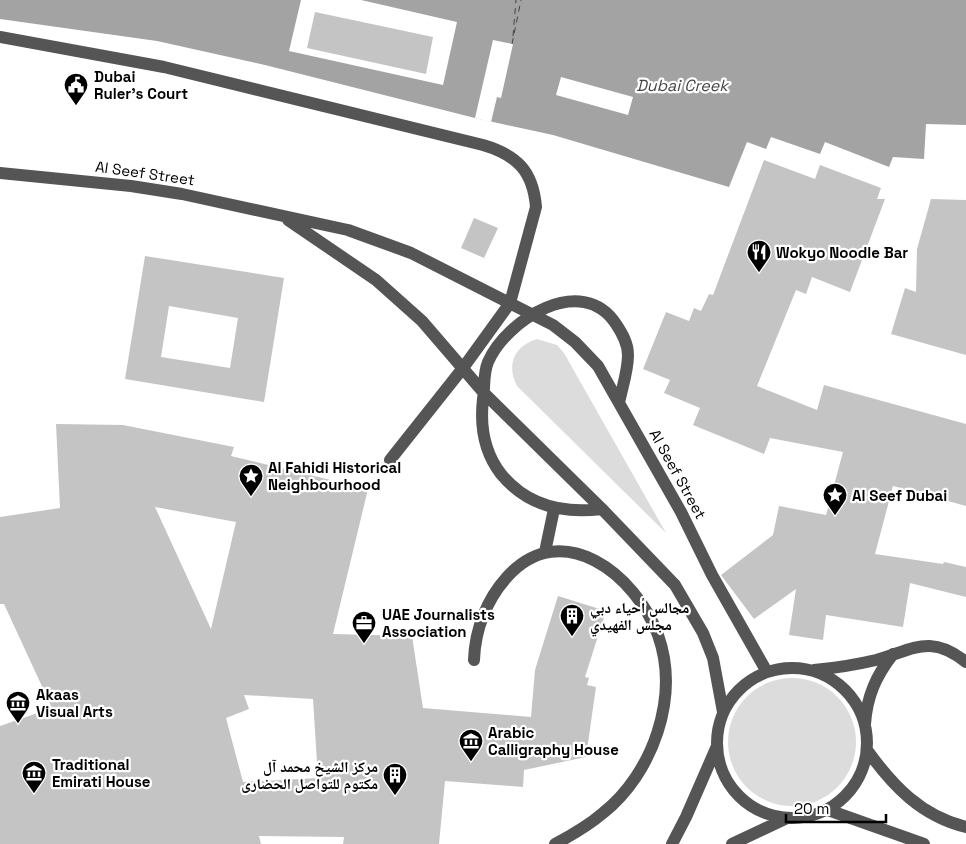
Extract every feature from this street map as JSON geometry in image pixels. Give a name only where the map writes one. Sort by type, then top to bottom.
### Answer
[{"type":"street","points":[[0,37],[164,67],[500,150],[516,160],[528,175],[536,207],[510,303],[463,368],[390,460]]},
{"type":"street","name":"Al Seef Street","points":[[0,173],[139,187],[233,204],[348,230],[411,253],[565,333],[598,366],[681,512],[712,575],[767,672]]},
{"type":"street","name":"Al Seef Street","points":[[283,216],[376,280],[400,300],[422,321],[484,394],[602,509],[675,585],[690,607],[713,658],[723,712]]},
{"type":"street","points":[[602,509],[578,512],[554,509],[531,500],[511,486],[495,466],[485,443],[481,418],[484,377],[496,347],[519,324],[561,301],[578,301],[597,307],[612,319],[623,335],[628,354],[619,403]]},
{"type":"street","points":[[546,552],[554,509]]},
{"type":"street","points":[[474,660],[481,622],[502,582],[521,564],[546,552],[569,552],[592,558],[628,586],[647,609],[658,636],[665,665],[665,693],[661,720],[653,746],[640,771],[624,793],[604,813],[555,844]]},
{"type":"street","points":[[893,654],[875,680],[869,694],[865,726],[866,750],[861,773],[853,787],[842,800],[828,810],[809,817],[787,818],[762,811],[750,805],[735,792],[724,776],[717,746],[718,728],[723,712],[734,695],[748,682],[767,672],[786,668],[811,670],[853,665],[893,654],[913,646],[933,646],[953,652],[966,662]]},
{"type":"street","points":[[811,670],[826,676],[840,686],[856,704],[865,726]]},
{"type":"street","points":[[672,844],[717,746]]},
{"type":"street","points":[[866,750],[893,784],[909,800],[928,813],[966,827]]},
{"type":"street","points":[[828,810],[924,844]]},
{"type":"street","points":[[732,844],[787,818]]},
{"type":"shaded area","points":[[537,339],[557,345],[564,353],[666,533],[517,386],[512,371],[514,357],[523,346]]},
{"type":"shaded area","points":[[792,678],[816,683],[837,697],[851,718],[856,742],[851,766],[837,787],[816,801],[792,806],[768,801],[747,787],[733,766],[728,742],[733,718],[747,697],[768,683]]},
{"type":"water","name":"Dubai Creek","points":[[0,0],[966,0],[966,125],[926,124],[924,159],[893,157],[889,167],[825,142],[820,154],[771,137],[766,149],[747,142],[729,187],[553,135],[475,118],[265,65],[157,41],[0,19]]},
{"type":"pier","points":[[301,0],[361,0],[457,22],[443,85],[289,51]]},
{"type":"pier","points":[[493,40],[513,44],[501,98],[497,97],[491,122],[475,118]]},
{"type":"pier","points":[[561,77],[633,97],[628,115],[556,95]]},
{"type":"building","points":[[315,12],[433,37],[426,74],[307,48]]},
{"type":"building","points":[[764,160],[815,179],[820,165],[881,188],[877,199],[885,199],[850,292],[812,277],[806,294],[796,290],[757,386],[817,410],[824,385],[966,424],[966,506],[893,486],[875,554],[943,564],[944,562],[966,567],[966,597],[910,583],[903,627],[826,615],[823,640],[789,635],[796,589],[754,619],[721,575],[773,535],[779,506],[826,515],[843,452],[770,438],[764,454],[693,425],[700,408],[664,393],[670,380],[643,369],[666,312],[689,321],[694,308],[701,311],[709,294],[713,295]]},
{"type":"building","points":[[931,199],[966,200],[966,355],[891,334],[905,288],[916,292],[917,249]]},
{"type":"building","points":[[474,218],[498,228],[484,258],[461,248]]},
{"type":"building","points":[[145,256],[284,278],[264,402],[125,379]],"holes":[[[169,306],[238,318],[230,368],[161,357]]]},
{"type":"building","points":[[56,424],[123,425],[234,447],[231,456],[368,489],[333,634],[412,636],[423,708],[531,717],[535,670],[558,596],[606,611],[585,677],[589,678],[587,685],[596,687],[586,757],[524,770],[523,787],[445,781],[439,844],[343,844],[344,837],[259,836],[261,844],[0,844],[0,726],[52,708],[4,604],[0,604],[0,517],[60,508]],"holes":[[[155,507],[236,522],[211,629]],[[244,695],[313,699],[318,778],[243,782],[226,718],[249,709]]]},
{"type":"ferry route","points":[[513,36],[516,0]]},
{"type":"ferry route","points":[[512,44],[521,0]]},
{"type":"place","name":"Dubai Ruler's Court","points":[[76,106]]},
{"type":"place","name":"Wokyo Noodle Bar","points":[[759,273]]},
{"type":"place","name":"Al Fahidi Historical Neighbourhood","points":[[251,497]]},
{"type":"place","name":"Al Seef Dubai","points":[[835,516]]},
{"type":"place","name":"مجالس أحياء دبي مجلس الفهيدي","points":[[572,637]]},
{"type":"place","name":"UAE Journalists Association","points":[[364,644]]},
{"type":"place","name":"Akaas Visual Arts","points":[[18,724]]},
{"type":"place","name":"Arabic Calligraphy House","points":[[471,762]]},
{"type":"place","name":"Traditional Emirati House","points":[[34,794]]},
{"type":"place","name":"مركز الشيخ محمد آل مكتوم للتواصل الحضارى","points":[[395,796]]}]
